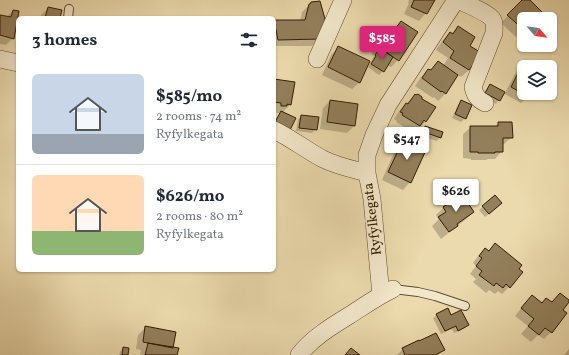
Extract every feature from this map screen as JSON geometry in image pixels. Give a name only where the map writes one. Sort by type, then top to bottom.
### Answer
[{"type":"street","points":[[317,59],[343,0]]},
{"type":"street","name":"Ryfylkegata","points":[[387,292],[367,173],[368,155],[374,135],[388,105],[457,0],[488,15],[493,20],[495,26],[494,33],[473,87],[475,95],[479,100],[485,103]]},
{"type":"street","points":[[0,59],[16,63]]},
{"type":"street","points":[[276,131],[324,159],[345,168],[367,173]]},
{"type":"street","points":[[299,355],[327,330],[387,292]]},
{"type":"lane","points":[[68,16],[70,9]]},
{"type":"lane","points":[[387,292],[418,292],[465,306]]},
{"type":"building","points":[[414,0],[435,0],[427,14],[411,7]]},
{"type":"building","points":[[522,0],[530,0],[542,12],[517,12],[517,24],[507,15]]},
{"type":"building","points":[[320,1],[325,19],[320,39],[278,40],[276,20],[305,20],[309,4],[311,2]]},
{"type":"building","points":[[48,7],[62,10],[60,16],[46,16]]},
{"type":"building","points":[[13,10],[19,11],[18,16],[16,16],[14,39],[0,35],[0,15],[11,17]]},
{"type":"building","points":[[401,21],[418,32],[399,61],[378,47],[385,36],[386,37],[387,34],[390,36]]},
{"type":"building","points":[[458,26],[475,37],[470,46],[480,52],[469,70],[450,58],[454,51],[443,42],[450,32],[453,34]]},
{"type":"building","points":[[338,46],[370,61],[360,83],[328,67]]},
{"type":"building","points":[[380,48],[393,57],[384,72],[371,64]]},
{"type":"building","points":[[438,61],[458,75],[446,94],[422,78],[428,69],[431,70]]},
{"type":"building","points":[[517,75],[517,90],[511,87]]},
{"type":"building","points":[[276,79],[295,82],[291,105],[287,104],[287,106],[281,106],[281,103],[276,102]]},
{"type":"building","points":[[490,84],[505,92],[500,101],[485,93]]},
{"type":"building","points":[[415,94],[418,94],[422,97],[422,99],[436,107],[426,122],[424,120],[420,126],[402,115],[403,113],[400,112]]},
{"type":"building","points":[[330,100],[358,104],[355,126],[327,122]]},
{"type":"building","points":[[461,100],[472,105],[466,119],[455,114]]},
{"type":"building","points":[[281,111],[296,118],[289,132],[276,125],[276,120]]},
{"type":"building","points":[[301,115],[319,117],[317,130],[299,128]]},
{"type":"building","points":[[498,122],[512,122],[513,138],[503,138],[503,152],[470,152],[470,126],[498,126]]},
{"type":"building","points":[[425,126],[443,132],[441,138],[424,132]]},
{"type":"building","points":[[403,140],[426,150],[411,183],[388,172]]},
{"type":"building","points":[[462,194],[474,212],[457,224],[458,226],[449,232],[438,217],[446,212],[443,207]]},
{"type":"building","points":[[495,195],[502,203],[489,214],[482,206]]},
{"type":"building","points":[[495,243],[522,265],[519,269],[523,272],[510,288],[506,284],[503,288],[496,283],[494,286],[479,275],[482,271],[476,266],[482,258],[479,256],[485,248],[489,251]]},
{"type":"building","points":[[560,293],[569,300],[563,310],[567,313],[552,333],[545,328],[539,335],[528,326],[534,319],[521,308],[532,295],[542,303],[546,298],[552,302]]},
{"type":"building","points":[[448,308],[451,315],[461,310],[469,325],[458,331],[456,326],[445,331],[436,314]]},
{"type":"building","points":[[145,326],[176,332],[173,348],[143,342]]},
{"type":"building","points":[[436,333],[445,350],[435,355],[405,355],[402,348]]},
{"type":"building","points":[[148,343],[179,348],[177,355],[145,355]]},
{"type":"building","points":[[123,347],[129,348],[128,355],[122,355]]},
{"type":"building","points":[[351,348],[360,355],[345,355]]}]
